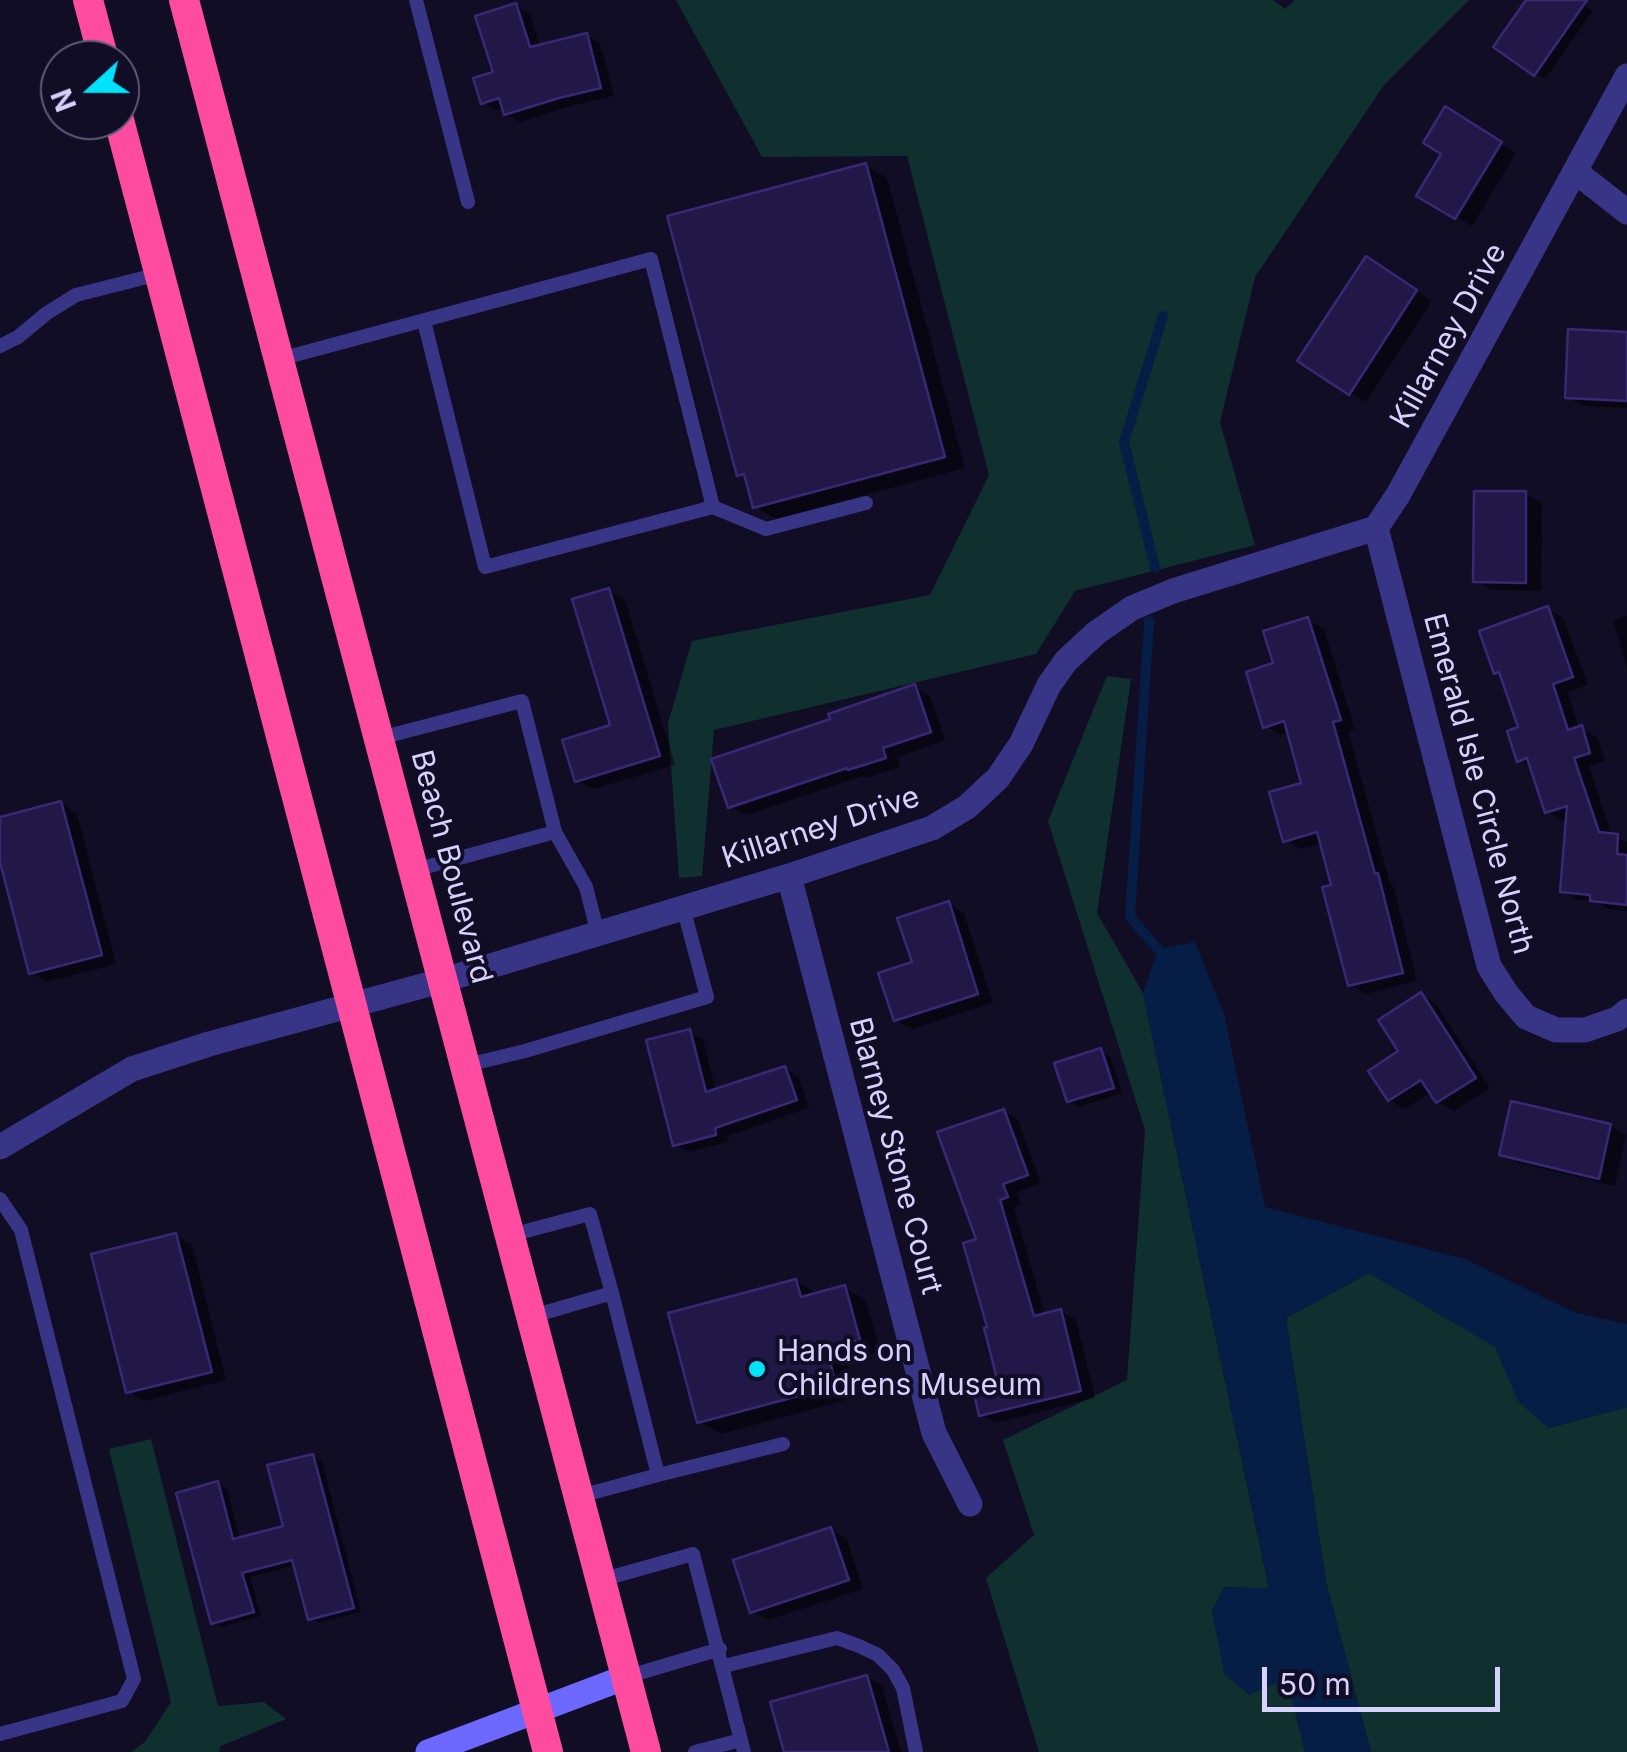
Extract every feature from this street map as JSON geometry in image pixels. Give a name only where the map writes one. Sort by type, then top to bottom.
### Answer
[{"type":"highway","points":[[88,0],[99,40]]},
{"type":"highway","name":"Beach Boulevard","points":[[184,0],[646,1752]]},
{"type":"highway","points":[[124,140],[548,1752]]},
{"type":"street","name":"Killarney Drive","points":[[0,1147],[132,1070],[209,1044],[444,980],[789,876],[932,828],[967,807],[998,778],[1066,661],[1096,633],[1132,608],[1173,591],[1376,528],[1398,495],[1627,76]]},
{"type":"street","points":[[1576,172],[1627,212]]},
{"type":"street","name":"Emerald Isle Circle North","points":[[1376,528],[1489,966],[1526,1017],[1556,1030],[1585,1030],[1617,1019],[1627,1011]]},
{"type":"street","name":"Blarney Stone Court","points":[[789,876],[934,1433],[970,1504]]},
{"type":"street","points":[[428,1752],[626,1677]]},
{"type":"lane","points":[[416,0],[468,202]]},
{"type":"lane","points":[[280,360],[651,260],[713,508]]},
{"type":"lane","points":[[0,346],[76,295],[159,274]]},
{"type":"lane","points":[[424,320],[485,567],[713,508],[766,529],[866,503]]},
{"type":"lane","points":[[380,738],[522,701],[556,832],[586,887],[598,934]]},
{"type":"lane","points":[[415,870],[556,832]]},
{"type":"lane","points":[[467,1065],[524,1052],[708,996],[683,907]]},
{"type":"lane","points":[[0,1200],[22,1230],[134,1678],[122,1702],[0,1734]]},
{"type":"lane","points":[[511,1235],[590,1214],[658,1475]]},
{"type":"lane","points":[[533,1316],[612,1293]]},
{"type":"lane","points":[[580,1496],[784,1444]]},
{"type":"lane","points":[[601,1580],[693,1554],[743,1746],[695,1752]]},
{"type":"lane","points":[[724,1666],[836,1638],[859,1646],[878,1655],[894,1670],[903,1688],[916,1752]]},
{"type":"lane","points":[[626,1677],[720,1650]]},
{"type":"green space","points":[[676,0],[1273,0],[1285,9],[1295,0],[1469,0],[1384,85],[1255,277],[1220,422],[1255,545],[1075,591],[1036,654],[714,730],[702,876],[679,878],[668,723],[692,641],[930,595],[989,475],[907,156],[762,157]]},
{"type":"green space","points":[[1107,676],[1131,679],[1097,913],[1143,993],[1269,1589],[1224,1587],[1212,1611],[1287,1678],[1305,1752],[1039,1752],[986,1578],[1034,1535],[1003,1440],[1127,1380],[1145,1130],[1048,821]]},
{"type":"green space","points":[[1369,1273],[1496,1347],[1518,1401],[1549,1428],[1627,1407],[1627,1752],[1371,1752],[1326,1582],[1286,1318]]},
{"type":"green space","points":[[151,1439],[218,1706],[264,1702],[286,1719],[221,1746],[219,1752],[131,1752],[145,1742],[171,1702],[109,1449]]},
{"type":"water","points":[[1195,942],[1224,1014],[1265,1207],[1465,1259],[1573,1312],[1627,1324],[1627,1407],[1549,1428],[1518,1401],[1495,1347],[1369,1273],[1286,1318],[1326,1582],[1371,1752],[1305,1752],[1287,1678],[1249,1695],[1224,1674],[1212,1611],[1224,1587],[1269,1588],[1143,993],[1158,949]]},
{"type":"building","points":[[1526,0],[1587,0],[1534,76],[1493,47]]},
{"type":"building","points":[[516,3],[530,47],[587,33],[601,88],[504,115],[499,98],[481,104],[473,78],[493,72],[475,16]]},
{"type":"building","points":[[1445,106],[1502,142],[1455,219],[1416,196],[1441,154],[1423,143]]},
{"type":"building","points":[[866,163],[945,457],[753,508],[744,474],[737,476],[667,216]]},
{"type":"building","points":[[1366,256],[1417,290],[1349,395],[1297,361]]},
{"type":"building","points":[[1568,329],[1627,332],[1627,401],[1565,398]]},
{"type":"building","points":[[1474,491],[1526,491],[1526,583],[1473,582]]},
{"type":"building","points":[[609,588],[660,756],[575,782],[562,740],[610,725],[572,599]]},
{"type":"building","points":[[1548,606],[1573,677],[1553,684],[1568,730],[1582,725],[1590,753],[1574,758],[1599,832],[1618,834],[1617,854],[1627,855],[1627,905],[1590,901],[1590,895],[1560,892],[1567,806],[1545,813],[1527,758],[1517,762],[1507,731],[1518,727],[1499,672],[1494,674],[1479,631]]},
{"type":"building","points":[[1308,617],[1341,720],[1333,722],[1403,973],[1348,986],[1322,887],[1331,885],[1317,832],[1283,842],[1269,792],[1301,783],[1284,721],[1263,728],[1246,672],[1273,663],[1263,631]]},
{"type":"building","points":[[915,684],[931,732],[883,748],[886,758],[728,808],[711,759],[830,719],[828,714]]},
{"type":"building","points":[[61,801],[102,955],[29,974],[0,862],[0,817]]},
{"type":"building","points":[[949,901],[978,994],[894,1021],[878,973],[912,962],[897,918]]},
{"type":"building","points":[[1421,992],[1476,1078],[1436,1103],[1421,1080],[1388,1101],[1368,1071],[1398,1051],[1378,1020]]},
{"type":"building","points":[[690,1029],[706,1092],[785,1066],[797,1100],[715,1128],[716,1135],[673,1146],[646,1040]]},
{"type":"building","points":[[1101,1048],[1114,1088],[1067,1102],[1054,1063]]},
{"type":"building","points":[[1511,1101],[1611,1124],[1599,1179],[1499,1155]]},
{"type":"building","points":[[1004,1109],[1028,1175],[1003,1184],[1008,1197],[1000,1200],[1034,1316],[1061,1309],[1081,1391],[979,1416],[973,1389],[998,1383],[963,1243],[976,1239],[937,1132]]},
{"type":"building","points":[[176,1233],[212,1372],[126,1393],[91,1254]]},
{"type":"building","name":"Hands on Childrens Museum","points":[[796,1279],[801,1297],[845,1285],[860,1340],[827,1349],[836,1386],[697,1423],[668,1313]]},
{"type":"building","points":[[313,1454],[354,1608],[308,1620],[292,1560],[242,1573],[254,1612],[211,1624],[176,1493],[218,1481],[233,1539],[283,1526],[267,1465]]},
{"type":"building","points":[[831,1527],[849,1580],[750,1613],[733,1560]]},
{"type":"building","points":[[867,1675],[889,1752],[784,1752],[770,1702]]},
{"type":"waterway","points":[[1155,568],[1124,442],[1163,316]]},
{"type":"waterway","points":[[1149,621],[1130,917],[1158,949]]},
{"type":"place","name":"Hands on Childrens Museum","points":[[757,1369]]}]
